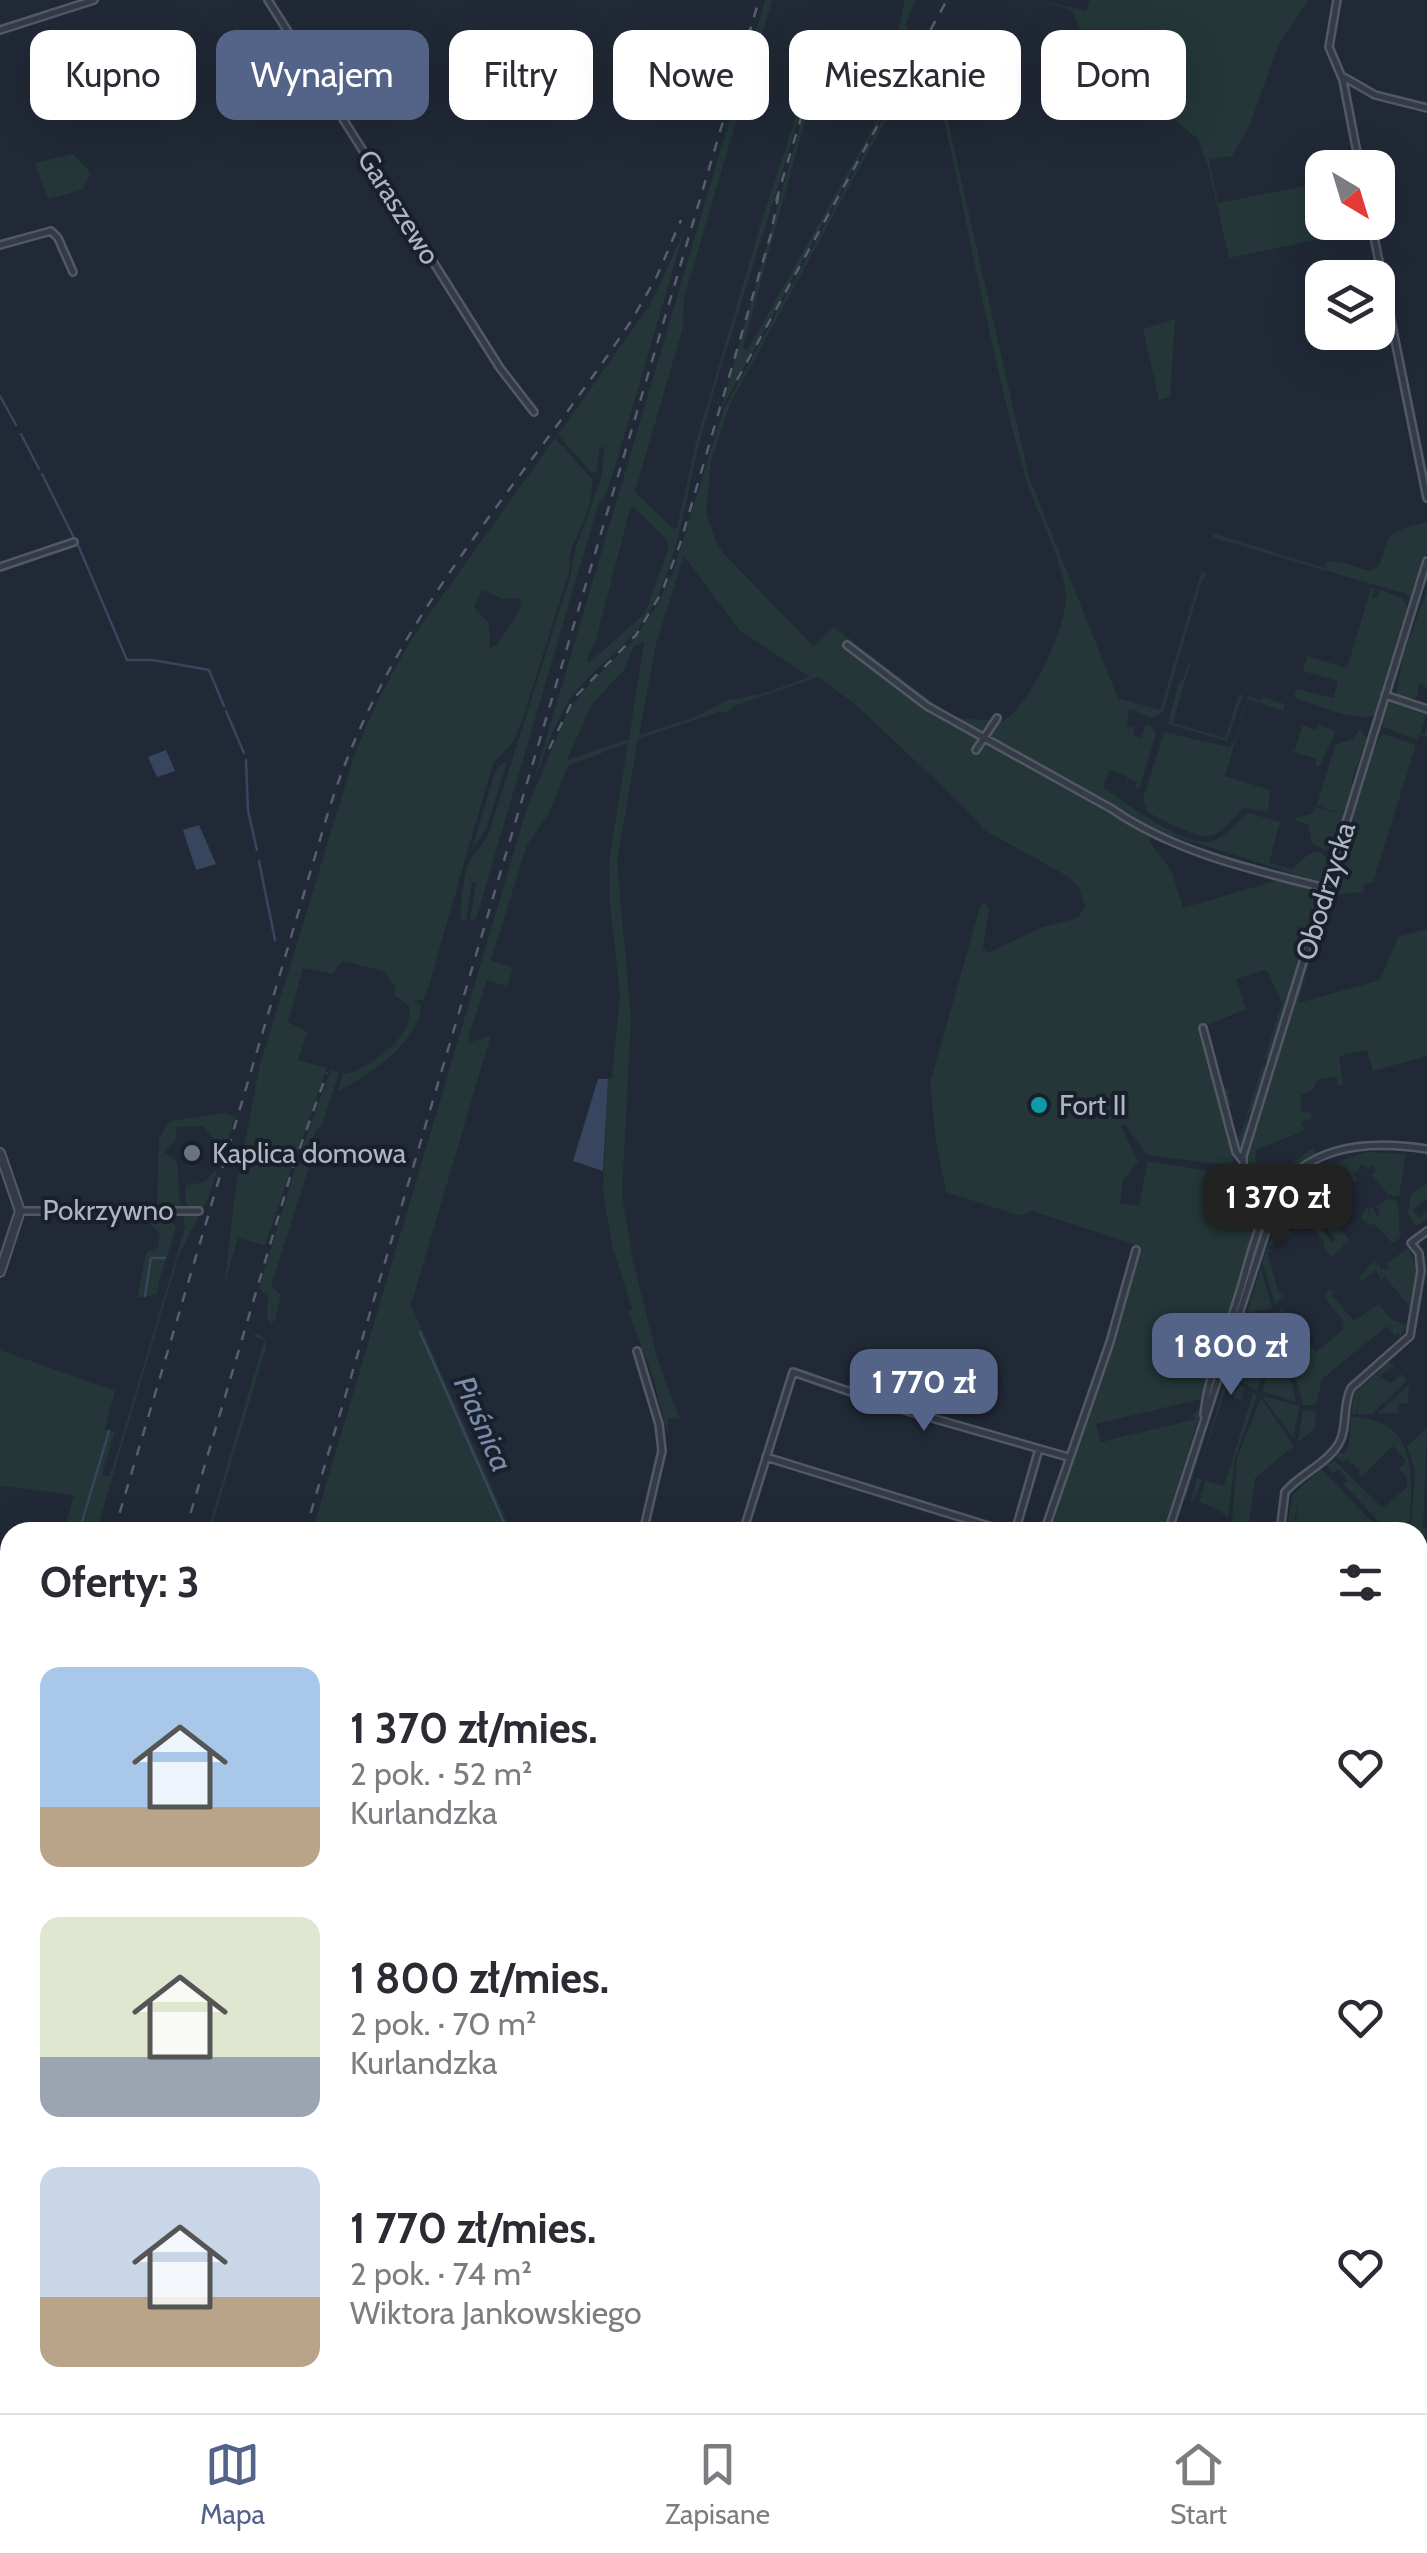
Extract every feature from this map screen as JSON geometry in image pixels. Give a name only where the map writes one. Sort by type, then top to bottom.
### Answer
[{"type":"street","points":[[0,30],[94,0]]},
{"type":"street","name":"Garaszewo","points":[[268,0],[500,368],[534,412]]},
{"type":"street","points":[[1337,0],[1330,47],[1342,76],[1356,150]]},
{"type":"street","points":[[1342,76],[1375,95],[1427,108]]},
{"type":"street","points":[[0,246],[52,231],[73,272]]},
{"type":"street","points":[[1375,240],[1427,498]]},
{"type":"street","points":[[0,567],[74,542]]},
{"type":"street","name":"Obodrzycka","points":[[1242,1161],[1427,561]]},
{"type":"street","points":[[847,645],[928,706],[1160,838],[1326,888]]},
{"type":"street","points":[[1385,695],[1427,710]]},
{"type":"street","points":[[976,750],[997,718]]},
{"type":"street","points":[[1203,1028],[1236,1152],[1242,1161],[1243,1181],[1271,1209]]},
{"type":"street","points":[[1171,1522],[1220,1354],[1271,1209],[1302,1170],[1329,1154],[1366,1144],[1427,1149]]},
{"type":"street","name":"Pokrzywno","points":[[0,1153],[20,1211],[199,1211]]},
{"type":"street","points":[[0,1272],[20,1211]]},
{"type":"street","points":[[1281,1522],[1285,1492],[1342,1438],[1350,1388],[1410,1336],[1421,1271],[1411,1243],[1427,1231]]},
{"type":"street","points":[[2,1233],[13,1235]]},
{"type":"street","points":[[1047,1522],[1109,1344],[1136,1250]]},
{"type":"street","points":[[638,1351],[659,1424],[662,1451],[645,1522]]},
{"type":"street","points":[[746,1522],[793,1372],[897,1408],[1068,1457]]},
{"type":"street","points":[[1015,1522],[1040,1449]]},
{"type":"street","points":[[766,1457],[979,1522]]},
{"type":"shaded area","points":[[765,0],[772,0],[763,30],[756,30]]},
{"type":"shaded area","points":[[905,0],[915,0],[905,26],[909,30],[900,30]]},
{"type":"shaded area","points":[[1039,0],[1086,11],[1090,0],[1308,0],[1278,46],[1249,127],[1232,156],[1209,160],[1218,203],[1305,186],[1305,240],[1316,240],[1229,258],[1198,139],[1175,120],[1186,120],[1186,30],[1080,30],[1072,10]]},
{"type":"shaded area","points":[[729,120],[737,120],[684,298],[683,327],[635,492],[673,529],[677,528],[696,442],[763,217],[798,120],[713,395],[663,583],[637,630],[567,704],[533,783]],"holes":[[[634,507],[666,539],[669,547],[645,613],[589,663],[587,658]]]},
{"type":"shaded area","points":[[802,120],[805,120],[743,347],[747,351],[880,120],[721,410]]},
{"type":"shaded area","points":[[882,120],[886,120],[730,404],[711,461],[706,513],[724,554],[814,647],[834,627],[953,718],[1003,721],[1014,712],[1052,649],[1063,616],[1066,590],[1012,429],[944,120],[948,120],[1029,477],[1118,698],[1160,710],[1202,569],[1208,573],[1201,583],[1163,712],[1151,718],[1129,709],[1127,726],[1133,728],[1136,723],[1133,736],[1141,738],[1145,725],[1150,724],[1156,733],[1140,788],[1135,790],[1137,782],[1128,779],[1126,783],[1127,776],[1109,770],[1103,787],[1159,825],[1192,840],[1218,839],[1249,813],[1280,822],[1269,863],[1292,869],[1315,852],[1330,863],[1270,1059],[1262,1058],[1282,1003],[1268,972],[1263,970],[1236,979],[1246,1009],[1207,1025],[1208,1028],[1248,1015],[1208,1029],[1222,1083],[1231,1094],[1227,1094],[1233,1106],[1228,1105],[1235,1138],[1240,1136],[1263,1065],[1267,1069],[1254,1110],[1248,1114],[1243,1146],[1233,1150],[1233,1166],[1146,1155],[1125,1124],[1121,1126],[1138,1162],[1123,1180],[1120,1203],[1139,1206],[1148,1161],[1230,1175],[1258,1206],[1260,1224],[1222,1342],[1217,1342],[1209,1372],[1212,1375],[1166,1522],[1050,1522],[1115,1342],[1139,1253],[1133,1244],[1032,1211],[1020,1216],[946,1192],[936,1142],[930,1084],[980,906],[984,903],[989,908],[983,948],[988,953],[1040,928],[1078,918],[1085,907],[1079,888],[1069,877],[984,830],[856,705],[818,677],[734,706],[727,712],[638,739],[617,862],[631,1017],[622,1195],[633,1261],[658,1361],[680,1419],[668,1418],[668,1435],[653,1377],[628,1311],[632,1309],[612,1245],[603,1191],[608,1079],[612,1078],[620,996],[609,861],[628,743],[568,766],[548,815],[527,845],[491,960],[513,968],[507,986],[487,980],[468,1039],[471,1042],[491,1035],[411,1305],[508,1522],[315,1522],[527,808],[568,711],[632,642],[657,606],[673,572],[723,411]],"holes":[[[684,556],[739,630],[810,677],[761,694],[728,700],[695,717],[639,735],[656,644]],[[644,642],[629,739],[567,760],[592,704],[624,670],[634,646]],[[1148,828],[1295,874],[1295,875],[1183,908],[1172,872],[1150,842]],[[1201,1399],[1193,1415],[1195,1419],[1101,1442],[1096,1424]]]},
{"type":"shaded area","points":[[73,154],[91,173],[82,190],[48,199],[35,163]]},
{"type":"shaded area","points":[[685,229],[611,480],[599,502],[476,919],[470,920],[476,882],[472,882],[466,921],[461,920],[466,870],[490,830],[570,577],[575,550],[602,475],[604,445],[599,450],[597,471],[592,473],[558,435],[651,303]]},
{"type":"shaded area","points":[[1175,319],[1170,397],[1159,400],[1143,329]]},
{"type":"shaded area","points":[[555,438],[592,479],[589,505],[571,551],[569,572],[523,718],[514,741],[493,763],[428,989],[424,999],[415,1001],[421,1005],[418,1019],[390,1057],[338,1092],[343,1074],[367,1065],[399,1037],[406,1028],[410,1007],[394,995],[396,987],[383,971],[342,961],[333,974],[303,968],[288,1022],[307,1032],[298,1060],[327,1068],[265,1245],[238,1238],[224,1286],[236,1186],[260,1065],[355,753],[410,641]],"holes":[[[482,590],[503,599],[518,598],[521,603],[498,644],[490,648],[489,623],[474,607]]]},
{"type":"shaded area","points":[[1427,522],[1427,551],[1412,600],[1406,594],[1212,540],[1213,533],[1327,569],[1326,562],[1333,562],[1369,570],[1379,564],[1387,541],[1394,534]]},
{"type":"shaded area","points":[[1371,588],[1372,597],[1377,598],[1380,590],[1403,598],[1407,607],[1374,715],[1346,715],[1295,698],[1294,691],[1298,689],[1333,698],[1338,681],[1303,671],[1307,656],[1347,668]]},
{"type":"shaded area","points":[[1427,590],[1427,689],[1418,685],[1414,699],[1396,695],[1402,659]]},
{"type":"shaded area","points":[[1188,664],[1173,723],[1225,738],[1239,694],[1243,695],[1227,741],[1168,724]]},
{"type":"shaded area","points":[[1248,696],[1285,704],[1283,711],[1248,699],[1225,776],[1270,790],[1268,812],[1244,808],[1222,830],[1208,836],[1180,828],[1147,811],[1143,799],[1164,732],[1229,747]]},
{"type":"shaded area","points":[[1392,702],[1427,713],[1420,734],[1424,734],[1427,726],[1427,737],[1420,735],[1418,740],[1383,727],[1382,713]]},
{"type":"shaded area","points":[[1300,724],[1336,731],[1319,767],[1315,766],[1317,759],[1291,751],[1295,750]]},
{"type":"shaded area","points":[[1360,729],[1367,738],[1351,783],[1355,785],[1336,845],[1325,850],[1312,843],[1308,824],[1292,819],[1311,814],[1316,807],[1343,815],[1317,805],[1335,745],[1353,739]]},
{"type":"shaded area","points":[[1383,734],[1416,745],[1373,882],[1363,885],[1364,892],[1331,895],[1318,932],[1315,931],[1366,766]]},
{"type":"shaded area","points":[[507,761],[486,830],[472,849],[494,775]]},
{"type":"shaded area","points":[[1427,929],[1427,1056],[1373,1071],[1367,1050],[1339,1056],[1343,1085],[1338,1086],[1336,1076],[1317,1080],[1313,1089],[1301,1095],[1301,1113],[1310,1112],[1312,1118],[1301,1122],[1304,1131],[1256,1150],[1255,1169],[1275,1181],[1280,1172],[1310,1150],[1314,1148],[1316,1153],[1273,1196],[1262,1197],[1246,1180],[1245,1170],[1259,1111],[1313,937],[1316,938],[1298,1003],[1380,980],[1398,937]]},
{"type":"shaded area","points":[[331,1070],[339,1073],[321,1128],[317,1127],[313,1140],[317,1142],[271,1286],[281,1295],[271,1323],[267,1317],[268,1297],[259,1288],[297,1162]]},
{"type":"shaded area","points":[[226,1113],[235,1117],[226,1146],[216,1142],[202,1126],[177,1127],[175,1142],[164,1152],[177,1162],[180,1205],[157,1208],[159,1138],[170,1121]]},
{"type":"shaded area","points":[[1367,1152],[1406,1154],[1399,1196],[1392,1196],[1392,1191],[1391,1196],[1388,1194],[1372,1175],[1376,1171],[1371,1165],[1368,1169],[1359,1166],[1353,1174],[1358,1179],[1354,1183],[1337,1162]]},
{"type":"shaded area","points":[[1333,1162],[1352,1184],[1348,1187],[1342,1180],[1335,1180],[1318,1192],[1341,1221],[1339,1233],[1343,1232],[1349,1240],[1332,1257],[1301,1214],[1309,1210],[1331,1242],[1336,1239],[1309,1207],[1288,1217],[1292,1233],[1287,1238],[1272,1230],[1295,1190]]},
{"type":"shaded area","points":[[217,1172],[179,1255],[99,1522],[67,1522],[74,1495],[0,1486],[0,1350],[115,1391],[105,1430],[115,1431],[102,1475],[110,1476],[185,1228],[183,1216],[191,1209],[185,1201],[186,1185],[204,1182]]},
{"type":"shaded area","points":[[1427,1184],[1427,1199],[1413,1210],[1419,1218],[1427,1211],[1427,1220],[1415,1226],[1408,1213],[1411,1194]]},
{"type":"shaded area","points":[[1388,1199],[1396,1200],[1399,1213],[1400,1237],[1398,1240],[1394,1236],[1397,1241],[1392,1243],[1374,1223],[1369,1226],[1369,1218],[1364,1221],[1361,1217],[1369,1205],[1368,1215],[1371,1206],[1378,1217],[1380,1210],[1375,1206]]},
{"type":"shaded area","points":[[151,1218],[171,1221],[176,1227],[157,1294],[137,1298],[146,1253],[158,1247],[160,1233],[151,1226]]},
{"type":"shaded area","points":[[1273,1234],[1286,1239],[1280,1239],[1267,1253],[1279,1293],[1284,1296],[1275,1304],[1262,1261]]},
{"type":"shaded area","points":[[1408,1248],[1417,1268],[1410,1307],[1385,1277],[1381,1280],[1376,1270],[1362,1281],[1358,1278],[1375,1260],[1376,1267],[1378,1262],[1380,1268],[1389,1269],[1386,1264]]},
{"type":"shaded area","points":[[1261,1268],[1272,1308],[1249,1313],[1247,1312]]},
{"type":"shaded area","points":[[1328,1289],[1335,1292],[1332,1295],[1354,1321],[1379,1304],[1392,1320],[1407,1325],[1399,1339],[1399,1331],[1396,1337],[1387,1326],[1322,1379],[1316,1405],[1303,1405],[1277,1313],[1282,1309],[1316,1352],[1344,1329],[1344,1322],[1325,1298]]},
{"type":"shaded area","points":[[1273,1314],[1278,1333],[1257,1390],[1237,1380],[1243,1375],[1257,1379],[1273,1332],[1257,1326],[1256,1321]]},
{"type":"shaded area","points":[[258,1333],[265,1339],[266,1348],[210,1522],[264,1340],[252,1336]]},
{"type":"shaded area","points":[[1279,1337],[1296,1401],[1294,1402],[1262,1391]]},
{"type":"shaded area","points":[[1386,1361],[1395,1366],[1380,1376],[1391,1383],[1402,1374],[1407,1381],[1372,1414],[1357,1414],[1360,1394],[1356,1414],[1351,1414],[1355,1392]]},
{"type":"shaded area","points":[[1223,1378],[1185,1501],[1183,1495]]},
{"type":"shaded area","points":[[1226,1378],[1232,1381],[1228,1381],[1197,1478],[1202,1480],[1190,1502]]},
{"type":"shaded area","points":[[1237,1382],[1250,1391],[1245,1388],[1241,1400],[1233,1394],[1239,1387]]},
{"type":"shaded area","points":[[1409,1384],[1408,1403],[1399,1404],[1398,1413],[1377,1414]]},
{"type":"shaded area","points":[[1253,1393],[1257,1396],[1235,1458],[1228,1518],[1199,1502],[1206,1481],[1224,1486]]},
{"type":"shaded area","points":[[1261,1398],[1294,1446],[1255,1478],[1249,1522],[1232,1520],[1237,1458]]},
{"type":"shaded area","points":[[1263,1398],[1300,1406],[1293,1438]]},
{"type":"shaded area","points":[[1303,1410],[1316,1411],[1314,1430],[1298,1442]]},
{"type":"shaded area","points":[[1351,1417],[1374,1420],[1390,1428],[1401,1440],[1410,1473],[1410,1522],[1379,1522],[1344,1485],[1346,1477],[1338,1469],[1333,1473],[1324,1462],[1335,1461],[1383,1508],[1407,1487],[1407,1477],[1399,1469],[1406,1461],[1393,1446],[1358,1476],[1360,1470],[1334,1455],[1337,1451],[1344,1454],[1349,1444]]},
{"type":"shaded area","points":[[1427,1428],[1423,1522],[1412,1522],[1415,1470],[1407,1446]]},
{"type":"shaded area","points":[[1321,1469],[1372,1522],[1295,1522],[1299,1498],[1294,1522],[1288,1522],[1292,1495]]},
{"type":"water","points":[[166,750],[175,771],[157,777],[148,757]]},
{"type":"water","points":[[199,825],[216,864],[196,870],[183,830]]},
{"type":"water","points":[[598,1079],[608,1079],[603,1171],[573,1161]]},
{"type":"waterway","points":[[0,396],[16,425]]},
{"type":"waterway","points":[[21,434],[39,469]]},
{"type":"waterway","points":[[42,474],[74,538]]},
{"type":"waterway","points":[[78,545],[127,660],[153,660],[209,670],[224,706]]},
{"type":"waterway","points":[[226,711],[244,753]]},
{"type":"waterway","points":[[246,760],[248,811],[257,850]]},
{"type":"waterway","points":[[259,861],[275,940]]},
{"type":"waterway","points":[[145,1296],[151,1258],[165,1258]]},
{"type":"waterway","name":"Piaśnica","points":[[420,1332],[504,1522]]},
{"type":"waterway","points":[[82,1522],[109,1431]]},
{"type":"railway","points":[[308,1522],[759,0]]},
{"type":"railway","points":[[737,380],[947,0]]},
{"type":"railway","points":[[776,201],[800,120]]},
{"type":"railway","points":[[549,749],[574,698],[636,635],[662,592],[680,544],[771,234],[780,187]]},
{"type":"railway","points":[[117,1522],[327,816],[353,745],[421,616],[633,318],[657,276],[681,220]]},
{"type":"railway","points":[[188,1522],[293,1167],[327,1073]]},
{"type":"place","name":"Fort II","points":[[1039,1105]]},
{"type":"place","name":"Kaplica domowa","points":[[192,1153]]}]
